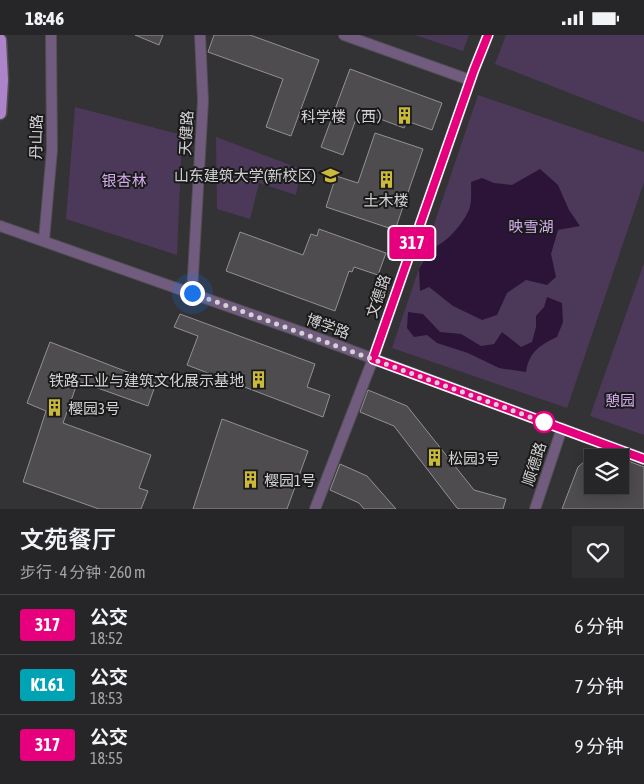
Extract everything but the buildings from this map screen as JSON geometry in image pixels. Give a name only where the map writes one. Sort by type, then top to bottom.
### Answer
[{"type":"main road","points":[[0,39],[2,80],[0,113]]},
{"type":"street","name":"丹山路","points":[[44,240],[52,150],[51,35]]},
{"type":"street","name":"天健路","points":[[192,293],[203,101],[200,35]]},
{"type":"street","points":[[344,35],[470,80]]},
{"type":"street","name":"文德路","points":[[315,509],[373,359],[470,80],[488,35]]},
{"type":"street","name":"博学路","points":[[0,226],[192,293],[644,459]]},
{"type":"street","name":"顺德路","points":[[535,509],[562,428]]},
{"type":"green space","points":[[415,35],[469,35],[463,51]]},
{"type":"green space","points":[[506,35],[644,35],[644,122],[495,64]]},
{"type":"green space","name":"映雪湖","points":[[478,95],[644,152],[644,182],[567,408],[392,348]]},
{"type":"green space","name":"银杏林","points":[[75,107],[182,135],[177,255],[66,219]]},
{"type":"green space","points":[[216,137],[301,169],[296,195],[259,183],[250,219],[217,209]]},
{"type":"green space","name":"憩园","points":[[644,263],[644,435],[590,416]]},
{"type":"shaded area","points":[[540,169],[558,185],[569,210],[580,226],[558,230],[551,254],[556,277],[547,285],[526,280],[507,293],[497,315],[482,320],[453,306],[429,287],[420,291],[419,269],[430,249],[448,238],[466,216],[471,204],[471,182],[482,178],[494,183],[512,185]]},
{"type":"shaded area","points":[[547,297],[562,303],[563,322],[557,337],[545,343],[533,354],[527,365],[526,372],[499,368],[468,353],[437,343],[427,335],[414,337],[407,328],[408,312],[423,314],[440,332],[461,334],[481,346],[494,344],[502,332],[521,347],[532,342],[536,327],[536,316],[544,307]]},
{"type":"bus line","name":"317","points":[[488,35],[394,294],[373,359],[644,459]]},
{"type":"place","name":"科学楼（西）","points":[[405,116]]},
{"type":"place","name":"山东建筑大学(新校区)","points":[[330,175]]},
{"type":"place","name":"土木楼","points":[[386,179]]},
{"type":"place","name":"铁路工业与建筑文化展示基地","points":[[258,380]]},
{"type":"place","name":"樱园3号","points":[[54,408]]},
{"type":"place","name":"松园3号","points":[[434,458]]},
{"type":"place","name":"樱园1号","points":[[250,480]]},
{"type":"route","points":[[192,293],[544,422]]}]
